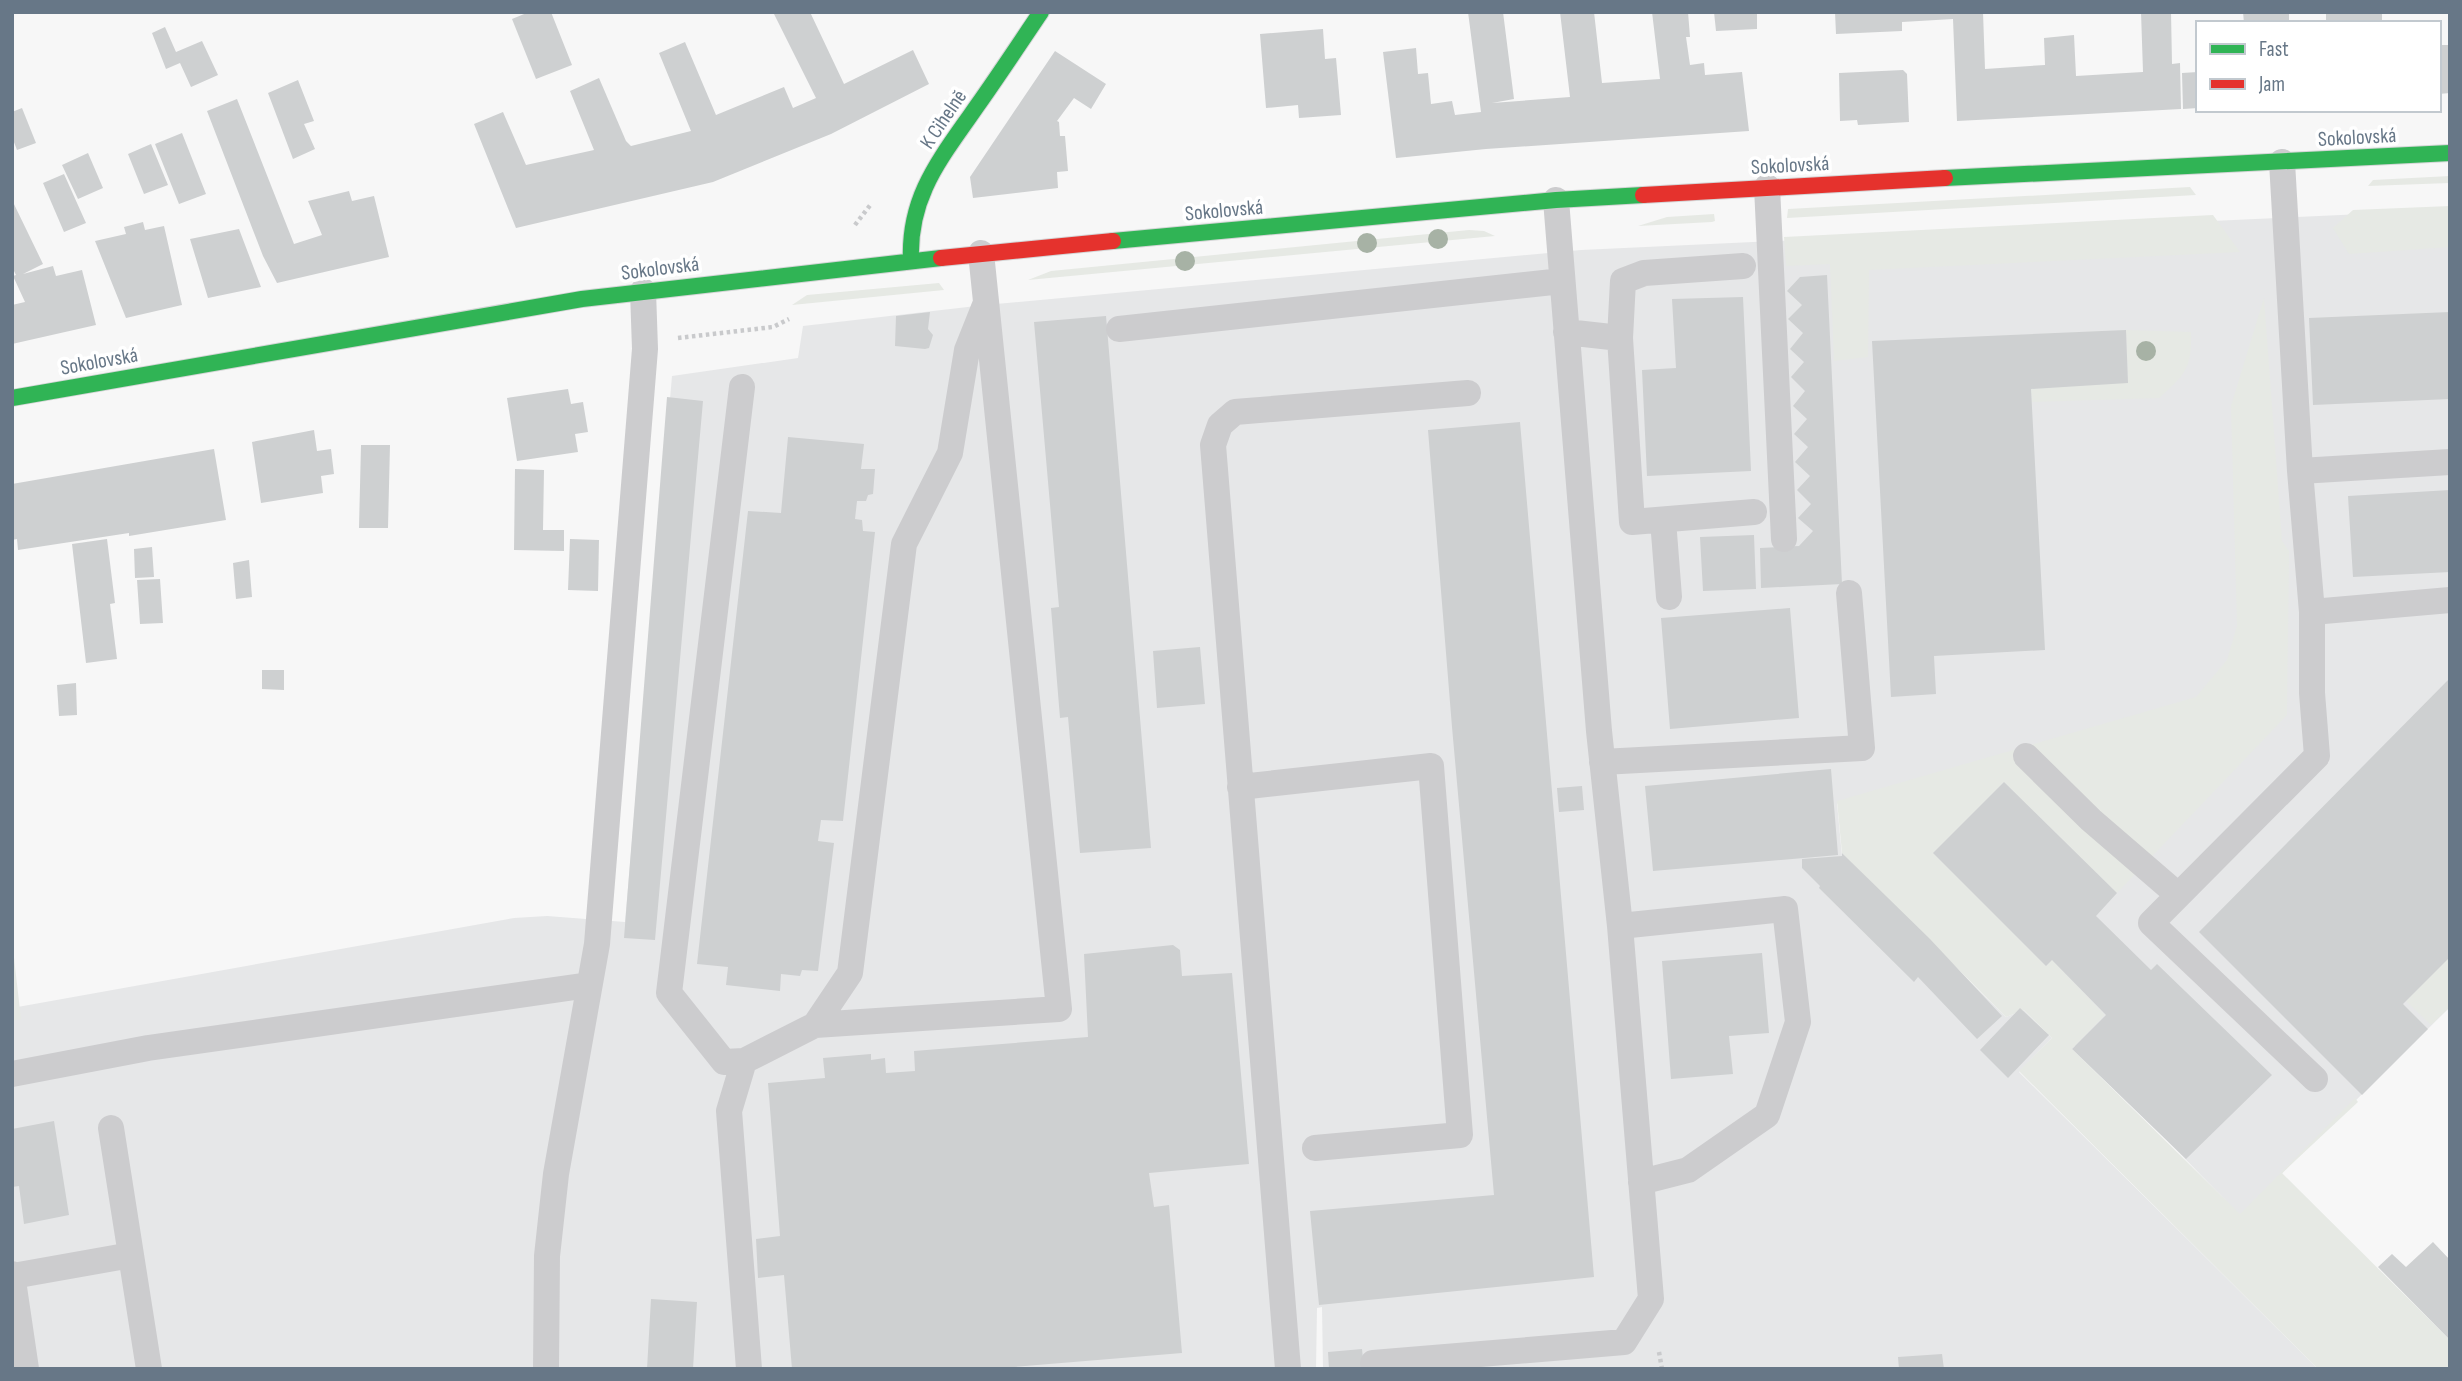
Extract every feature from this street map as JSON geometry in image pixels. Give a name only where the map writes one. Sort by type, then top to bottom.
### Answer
[{"type":"main road","name":"K Cihelně","points":[[911,261],[908,244],[911,224],[928,180],[1041,12]]},
{"type":"main road","name":"Sokolovská","points":[[12,398],[554,304],[643,291],[981,253],[1556,200],[2450,153]]},
{"type":"lane","points":[[2282,162],[2300,471],[2312,611],[2312,693],[2317,756],[2151,923],[2315,1079]]},
{"type":"lane","points":[[1766,187],[1784,539]]},
{"type":"lane","points":[[1373,1363],[1624,1342],[1651,1298],[1620,926],[1602,762],[1556,200]]},
{"type":"lane","points":[[742,387],[669,993],[724,1062],[744,1060],[815,1025],[1059,1009],[981,253]]},
{"type":"lane","points":[[1743,266],[1644,273],[1623,281],[1620,338],[1632,522],[1754,512]]},
{"type":"lane","points":[[1119,329],[1562,281]]},
{"type":"lane","points":[[546,1369],[547,1256],[554,1187],[597,944],[646,335],[643,291]]},
{"type":"lane","points":[[815,1025],[850,973],[904,544],[950,453],[967,350],[985,305]]},
{"type":"lane","points":[[1566,331],[1620,338]]},
{"type":"lane","points":[[1288,1369],[1213,445],[1220,425],[1235,412],[1468,393]]},
{"type":"lane","points":[[2300,471],[2450,463]]},
{"type":"lane","points":[[1663,520],[1669,597]]},
{"type":"lane","points":[[1602,762],[1862,748],[1849,593]]},
{"type":"lane","points":[[2312,611],[2450,600]]},
{"type":"lane","points":[[2026,757],[2091,820],[2178,895]]},
{"type":"lane","points":[[1240,788],[1431,766],[1460,1135],[1315,1149]]},
{"type":"lane","points":[[1620,926],[1785,909],[1798,1022],[1767,1115],[1688,1170],[1641,1182]]},
{"type":"lane","points":[[12,1074],[148,1048],[589,985]]},
{"type":"lane","points":[[744,1060],[729,1111],[749,1369]]},
{"type":"lane","points":[[111,1128],[149,1369]]},
{"type":"lane","points":[[26,1369],[12,1275],[131,1255]]},
{"type":"path","points":[[848,234],[879,194]]},
{"type":"shaded area","points":[[2450,176],[2450,183],[2368,186],[2373,180]]},
{"type":"shaded area","points":[[2190,187],[2196,195],[1787,218],[1788,209]]},
{"type":"shaded area","points":[[2450,206],[2450,247],[2349,254],[2333,228],[2353,210]]},
{"type":"shaded area","points":[[2450,210],[2450,1007],[2240,1215],[1837,803],[1842,856],[2006,1017],[2024,1010],[2052,1038],[2019,1072],[2318,1369],[1323,1369],[1322,1307],[1317,1308],[1316,1369],[12,1369],[12,1008],[514,918],[547,916],[625,922],[672,376],[798,358],[803,326],[985,305],[1581,250]]},
{"type":"shaded area","points":[[1714,214],[1715,221],[1712,222],[1638,226],[1667,217]]},
{"type":"shaded area","points":[[2213,215],[2240,252],[1869,270],[1868,357],[1834,361],[1830,264],[1786,266],[1784,237]]},
{"type":"shaded area","points":[[1469,230],[1484,231],[1495,236],[1028,280],[1051,271]]},
{"type":"shaded area","points":[[939,283],[944,290],[792,305],[807,295]]},
{"type":"shaded area","points":[[2264,298],[2282,541],[2289,551],[2287,715],[2117,893],[2004,782],[1934,853],[2046,966],[2052,960],[2105,1015],[2072,1049],[2240,1214],[2355,1098],[2358,1102],[2282,1173],[2450,1340],[2450,1369],[2318,1369],[2019,1071],[2052,1038],[2024,1010],[2006,1017],[1842,853],[1837,801],[2196,697],[2227,660],[2237,626],[2231,406]]},
{"type":"shaded area","points":[[2126,330],[2191,332],[2186,370],[2159,398],[2032,402],[2031,389],[2128,382]]},
{"type":"shaded area","points":[[12,940],[21,1019],[12,1021]]},
{"type":"shaded area","points":[[2450,956],[2450,1007],[2431,1025],[2406,1001]]},
{"type":"building","points":[[529,12],[551,12],[572,65],[536,79],[512,19]]},
{"type":"building","points":[[773,12],[810,12],[844,84],[913,50],[929,84],[831,134],[713,182],[516,228],[474,124],[503,112],[526,165],[594,150],[570,91],[599,78],[626,141],[631,146],[691,131],[659,53],[685,42],[716,115],[784,87],[793,108],[816,98]]},
{"type":"building","points":[[1468,12],[1503,12],[1514,99],[1492,103],[1570,97],[1560,12],[1594,12],[1602,83],[1660,79],[1652,12],[1688,12],[1690,37],[1686,37],[1690,65],[1704,63],[1705,75],[1742,72],[1749,131],[1486,149],[1396,158],[1383,52],[1416,48],[1418,74],[1428,73],[1431,104],[1452,101],[1455,115],[1481,112]]},
{"type":"building","points":[[1714,12],[1757,12],[1757,29],[1716,31]]},
{"type":"building","points":[[1835,12],[1983,12],[1985,69],[2045,65],[2044,38],[2074,35],[2076,76],[2143,72],[2141,12],[2171,12],[2172,64],[2180,63],[2181,109],[1957,121],[1953,19],[1902,22],[1902,31],[1836,34]]},
{"type":"building","points":[[2243,12],[2289,12],[2289,21],[2244,21]]},
{"type":"building","points":[[2326,12],[2382,12],[2382,21],[2326,21]]},
{"type":"building","points":[[165,27],[176,52],[202,41],[218,75],[191,87],[180,63],[166,69],[152,33]]},
{"type":"building","points":[[1323,29],[1325,59],[1336,58],[1341,115],[1299,118],[1298,105],[1266,108],[1260,34]]},
{"type":"building","points":[[2441,45],[2450,45],[2450,93],[2441,94]]},
{"type":"building","points":[[1055,51],[1106,84],[1091,109],[1074,98],[1057,121],[1060,136],[1065,136],[1068,171],[1057,172],[1058,188],[973,198],[970,177]]},
{"type":"building","points":[[1903,70],[1907,74],[1909,122],[1858,125],[1857,120],[1840,121],[1839,73]]},
{"type":"building","points":[[2196,72],[2196,108],[2183,109],[2182,73]]},
{"type":"building","points":[[298,80],[314,121],[304,124],[315,149],[293,159],[268,93]]},
{"type":"building","points":[[237,99],[294,244],[322,235],[308,201],[349,191],[352,201],[374,196],[389,257],[277,283],[263,256],[207,111]]},
{"type":"building","points":[[22,108],[36,143],[17,150],[12,137],[12,112]]},
{"type":"building","points":[[182,133],[206,194],[179,204],[155,144]]},
{"type":"building","points":[[151,144],[168,185],[144,194],[128,154]]},
{"type":"building","points":[[88,153],[103,188],[78,199],[62,165]]},
{"type":"building","points":[[64,174],[86,223],[64,232],[43,183]]},
{"type":"building","points":[[12,200],[43,264],[23,274],[53,266],[56,276],[82,270],[96,325],[12,344],[12,305],[25,302],[13,276],[16,275],[12,267]]},
{"type":"building","points":[[143,222],[145,230],[164,226],[182,305],[126,318],[95,241],[126,234],[124,227]]},
{"type":"building","points":[[239,229],[261,287],[208,298],[190,239]]},
{"type":"building","points":[[1827,275],[1842,584],[1761,588],[1760,548],[1799,546],[1813,531],[1798,518],[1811,504],[1797,490],[1810,476],[1795,462],[1808,447],[1794,434],[1807,419],[1793,406],[1805,391],[1791,377],[1804,362],[1790,349],[1803,333],[1788,319],[1802,305],[1787,291],[1800,277]]},
{"type":"building","points":[[1743,297],[1751,471],[1647,476],[1642,370],[1676,368],[1672,299]]},
{"type":"building","points":[[930,312],[928,329],[933,335],[929,348],[895,346],[896,316]]},
{"type":"building","points":[[2450,312],[2450,399],[2313,405],[2309,318]]},
{"type":"building","points":[[1106,316],[1151,848],[1080,853],[1068,717],[1060,718],[1051,608],[1059,607],[1034,322]]},
{"type":"building","points":[[2126,330],[2128,383],[2031,389],[2045,650],[1934,656],[1936,694],[1891,697],[1872,341]]},
{"type":"building","points":[[568,389],[571,404],[583,402],[588,432],[575,434],[578,452],[517,461],[507,398]]},
{"type":"building","points":[[667,397],[703,401],[655,940],[624,938]]},
{"type":"building","points":[[1520,422],[1594,1277],[1319,1305],[1310,1211],[1494,1195],[1428,430]]},
{"type":"building","points":[[314,430],[317,451],[331,449],[334,474],[321,476],[323,493],[261,503],[252,442]]},
{"type":"building","points":[[788,437],[864,444],[861,469],[875,469],[873,494],[868,495],[866,501],[857,501],[855,519],[862,520],[863,531],[875,532],[843,821],[821,820],[818,841],[834,843],[818,971],[802,970],[800,976],[781,974],[780,991],[726,985],[728,967],[697,964],[748,511],[781,513]]},
{"type":"building","points":[[361,445],[390,445],[388,528],[359,528]]},
{"type":"building","points":[[214,449],[226,520],[18,550],[17,539],[12,540],[12,484]]},
{"type":"building","points":[[515,469],[544,470],[543,530],[564,530],[564,551],[514,550]]},
{"type":"building","points":[[2450,490],[2450,572],[2353,577],[2348,496]]},
{"type":"building","points":[[1754,535],[1756,589],[1703,591],[1700,537]]},
{"type":"building","points":[[107,539],[115,603],[110,604],[117,659],[86,663],[72,544]]},
{"type":"building","points":[[570,539],[599,540],[598,591],[568,590]]},
{"type":"building","points":[[152,547],[154,577],[135,578],[134,549]]},
{"type":"building","points":[[249,560],[252,597],[236,599],[233,563]]},
{"type":"building","points":[[160,579],[163,623],[140,624],[137,580]]},
{"type":"building","points":[[1790,608],[1799,718],[1670,729],[1661,618]]},
{"type":"building","points":[[1200,647],[1205,704],[1157,708],[1153,651]]},
{"type":"building","points":[[262,670],[284,670],[284,690],[262,689]]},
{"type":"building","points":[[2450,678],[2450,957],[2403,1004],[2428,1029],[2362,1095],[2199,932]]},
{"type":"building","points":[[76,683],[77,715],[59,716],[57,685]]},
{"type":"building","points":[[1831,769],[1838,855],[1653,871],[1645,786]]},
{"type":"building","points":[[2004,782],[2117,893],[2096,916],[2151,970],[2157,964],[2272,1075],[2186,1159],[2072,1049],[2106,1015],[2052,960],[2046,966],[1933,853]]},
{"type":"building","points":[[1582,786],[1584,810],[1559,812],[1557,788]]},
{"type":"building","points":[[1842,853],[1930,939],[2002,1016],[1977,1039],[1918,977],[1914,982],[1802,868],[1802,859],[1842,856]]},
{"type":"building","points":[[1173,945],[1180,950],[1182,976],[1232,973],[1249,1164],[1149,1173],[1154,1207],[1169,1205],[1182,1353],[990,1369],[792,1369],[784,1275],[758,1278],[756,1239],[780,1236],[768,1083],[825,1078],[823,1058],[871,1054],[871,1060],[885,1058],[886,1073],[915,1071],[914,1051],[1088,1037],[1084,954]]},
{"type":"building","points":[[1762,953],[1769,1033],[1729,1036],[1733,1074],[1671,1079],[1662,961]]},
{"type":"building","points":[[2020,1008],[2049,1035],[2008,1078],[1980,1050]]},
{"type":"building","points":[[54,1121],[69,1215],[24,1224],[19,1186],[12,1187],[12,1129]]},
{"type":"building","points":[[2433,1242],[2450,1260],[2450,1340],[2378,1267],[2392,1254],[2406,1267]]},
{"type":"building","points":[[651,1299],[697,1302],[693,1369],[647,1369]]},
{"type":"building","points":[[1362,1349],[1364,1369],[1329,1369],[1328,1352]]},
{"type":"building","points":[[1942,1354],[1944,1369],[1899,1369],[1898,1357]]},
{"type":"traffic: fast","points":[[911,261],[915,216],[930,178],[1041,12]]},
{"type":"traffic: fast","points":[[1945,178],[2450,153]]},
{"type":"traffic: fast","points":[[1113,241],[1556,200],[1643,195]]},
{"type":"traffic: fast","points":[[12,398],[582,299],[941,258]]},
{"type":"traffic: jam","points":[[1643,195],[1945,178]]},
{"type":"traffic: jam","points":[[941,258],[1113,241]]}]
